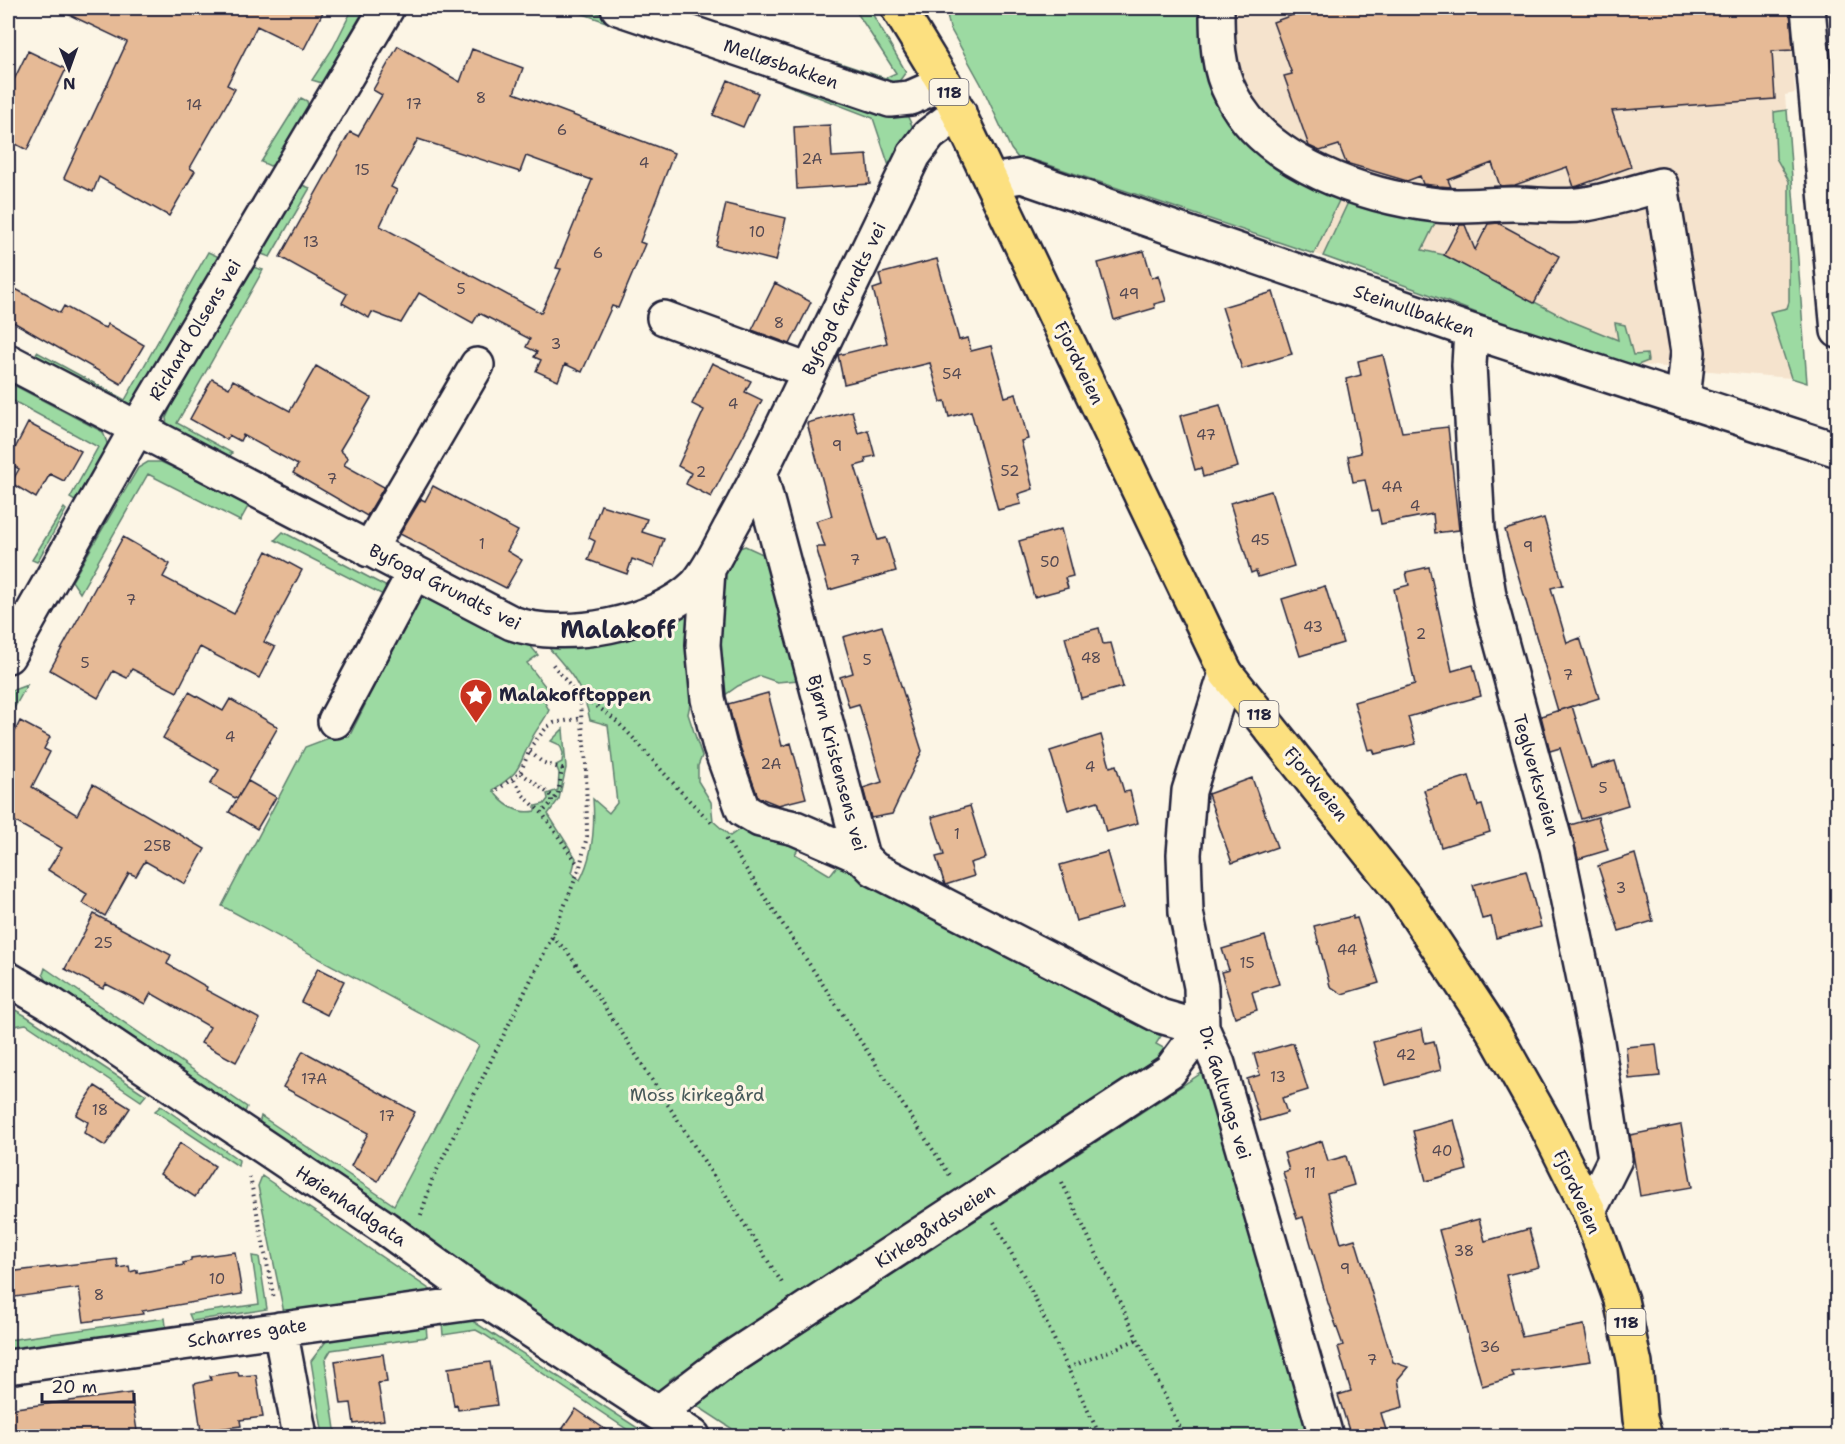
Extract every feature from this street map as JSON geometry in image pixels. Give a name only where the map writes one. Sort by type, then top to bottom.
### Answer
[{"type":"main road","name":"Fjordveien","points":[[898,8],[944,83],[1226,673],[1404,896],[1492,1029],[1545,1123],[1589,1211],[1621,1300],[1635,1364],[1640,1419],[1645,1437]]},
{"type":"street","name":"Richard Olsens vei","points":[[8,656],[136,430],[387,8]]},
{"type":"street","name":"Melløsbakken","points":[[618,8],[890,100],[909,98],[944,83]]},
{"type":"street","points":[[1217,8],[1217,44],[1221,67],[1231,96],[1245,117],[1268,140],[1335,180],[1375,194],[1438,206],[1585,205],[1661,185],[1688,352],[1683,400]]},
{"type":"street","points":[[1808,8],[1838,331]]},
{"type":"street","name":"Byfogd Grundts vei","points":[[8,361],[136,430],[487,611],[529,629],[601,626],[654,614],[677,601],[708,570],[760,474],[914,155],[929,135],[958,112]]},
{"type":"street","name":"Steinullbakken","points":[[991,181],[1022,177],[1141,215],[1471,331],[1838,450]]},
{"type":"street","points":[[663,318],[810,371]]},
{"type":"street","name":"Teglverksveien","points":[[1471,331],[1469,365],[1478,529],[1490,602],[1557,848],[1597,1042],[1615,1159],[1589,1211]]},
{"type":"street","points":[[369,550],[477,365]]},
{"type":"street","name":"Bjørn Kristensens vei","points":[[760,474],[862,857],[874,869],[1160,1016],[1202,1029]]},
{"type":"street","points":[[708,570],[703,645],[708,699],[720,747],[743,810],[759,820],[795,828],[862,857]]},
{"type":"street","points":[[335,721],[414,573]]},
{"type":"street","name":"Dr. Galtungs vei","points":[[1226,673],[1189,791],[1184,854],[1186,912],[1201,987],[1202,1029],[1218,1064],[1326,1437]]},
{"type":"street","name":"Høienhaldgata","points":[[13,986],[385,1228],[486,1301],[693,1437]]},
{"type":"street","name":"Kirkegårdsveien","points":[[658,1413],[722,1364],[981,1197],[1170,1071],[1202,1029]]},
{"type":"street","name":"Scharres gate","points":[[8,1367],[486,1301]]},
{"type":"street","points":[[280,1329],[300,1437]]},
{"type":"path","points":[[424,1208],[432,1180],[552,937],[580,867],[589,819],[582,718],[576,694],[529,629]]},
{"type":"path","points":[[576,694],[603,708],[631,734],[715,827]]},
{"type":"path","points":[[496,790],[514,780],[520,773],[532,745],[546,727],[554,723],[582,718]]},
{"type":"path","points":[[530,752],[542,762],[562,769],[558,794],[542,813]]},
{"type":"path","points":[[520,773],[547,790],[552,796],[552,802]]},
{"type":"path","points":[[514,780],[523,795],[542,813],[580,867]]},
{"type":"path","points":[[722,835],[956,1185],[964,1195],[981,1197],[1025,1278],[1100,1437]]},
{"type":"path","points":[[552,937],[567,951],[622,1032],[788,1293]]},
{"type":"path","points":[[250,1177],[280,1329]]},
{"type":"path","points":[[1062,1182],[1184,1437]]},
{"type":"path","points":[[1068,1368],[1138,1339]]},
{"type":"shaded area","points":[[1027,8],[1790,8],[1795,93],[1785,95],[1807,383],[1791,378],[1642,365],[1425,289],[1237,229]]},
{"type":"green space","points":[[353,8],[365,8],[322,83],[312,80],[333,48]]},
{"type":"green space","points":[[584,8],[656,34],[657,40],[578,12]]},
{"type":"green space","points":[[854,8],[869,8],[906,72],[900,80],[902,88],[838,72],[837,62],[885,78],[896,73]]},
{"type":"green space","points":[[949,8],[1207,8],[1208,76],[1211,94],[1223,111],[1343,192],[1314,254],[1037,161],[1018,158],[1011,149],[981,84],[950,28],[947,15]]},
{"type":"green space","points":[[785,78],[906,113],[916,134],[892,175],[873,118],[784,84]]},
{"type":"green space","points":[[301,98],[307,101],[309,109],[275,164],[270,166],[261,162]]},
{"type":"green space","points":[[1787,110],[1807,383],[1791,378],[1770,312],[1787,308],[1789,302],[1789,181],[1776,158],[1774,112]]},
{"type":"green space","points":[[302,185],[310,188],[270,257],[259,253],[295,186]]},
{"type":"green space","points":[[1350,198],[1441,211],[1422,250],[1444,255],[1571,321],[1618,340],[1615,323],[1625,325],[1633,355],[1647,354],[1648,361],[1628,369],[1612,366],[1423,292],[1323,256]]},
{"type":"green space","points":[[208,252],[217,256],[219,261],[135,408],[31,364],[37,352],[125,400]]},
{"type":"green space","points":[[253,267],[263,270],[177,423],[232,453],[228,459],[167,425],[166,418],[190,366],[247,270]]},
{"type":"green space","points":[[8,382],[103,432],[108,453],[78,503],[70,498],[98,447],[8,398]]},
{"type":"green space","points":[[148,462],[161,462],[250,503],[240,521],[148,474],[80,593],[72,581],[138,468]]},
{"type":"green space","points":[[64,508],[66,510],[37,562],[32,560]]},
{"type":"green space","points":[[283,532],[387,587],[385,596],[275,540]]},
{"type":"green space","points":[[745,546],[767,556],[798,680],[777,682],[760,676],[738,686],[718,700],[719,581],[734,550]]},
{"type":"green space","name":"Moss kirkegård","points":[[414,592],[496,628],[493,635],[528,643],[538,655],[527,663],[552,695],[544,701],[549,710],[518,768],[493,790],[501,800],[517,810],[535,811],[535,806],[544,804],[548,799],[547,794],[558,790],[559,773],[556,765],[562,762],[563,753],[560,745],[551,741],[563,729],[566,768],[559,799],[548,814],[576,858],[572,873],[580,880],[588,861],[592,841],[593,799],[609,813],[617,803],[608,725],[590,720],[578,685],[565,666],[540,638],[625,631],[664,618],[697,597],[693,648],[697,691],[691,699],[688,714],[702,756],[698,766],[698,781],[711,802],[713,821],[730,836],[740,829],[753,828],[778,832],[805,840],[853,862],[861,877],[876,889],[1161,1036],[1156,1044],[1169,1051],[1166,1059],[1155,1062],[952,1198],[670,1379],[663,1390],[652,1390],[259,1124],[261,1116],[394,1205],[479,1045],[222,906],[305,747],[342,733],[349,737],[368,699],[362,686]],"holes":[[[801,844],[840,862],[830,875],[795,854]]]},
{"type":"green space","points":[[27,685],[8,719],[8,692]]},
{"type":"green space","points":[[45,968],[247,1107],[243,1117],[47,981],[43,974]]},
{"type":"green space","points":[[8,1006],[146,1095],[141,1101],[26,1024],[8,1027]]},
{"type":"green space","points":[[1203,1072],[1213,1076],[1319,1436],[743,1436],[694,1404]]},
{"type":"green space","points":[[161,1106],[239,1160],[238,1166],[155,1111]]},
{"type":"green space","points":[[262,1176],[438,1295],[284,1313],[258,1186]]},
{"type":"green space","points":[[252,1256],[259,1257],[267,1309],[192,1321],[189,1314],[259,1304]]},
{"type":"green space","points":[[165,1318],[167,1334],[8,1356],[8,1340]]},
{"type":"green space","points":[[468,1318],[650,1436],[637,1436],[476,1330],[443,1335],[442,1323]]},
{"type":"green space","points":[[426,1325],[427,1337],[331,1350],[325,1360],[336,1436],[323,1436],[311,1361],[327,1340]]},
{"type":"building","points":[[55,8],[325,8],[304,49],[257,26],[227,85],[235,89],[190,168],[195,171],[169,216],[99,177],[93,192],[64,178],[127,42]]},
{"type":"building","points":[[1312,8],[1790,8],[1793,50],[1772,51],[1775,99],[1612,111],[1631,167],[1574,187],[1567,167],[1515,185],[1500,186],[1492,163],[1448,180],[1451,187],[1439,186],[1423,184],[1420,176],[1407,181],[1346,163],[1339,145],[1320,151],[1309,146],[1284,76],[1292,74],[1273,22]]},
{"type":"building","points":[[398,46],[460,82],[472,49],[523,68],[514,93],[674,153],[640,242],[645,244],[618,308],[612,306],[582,372],[565,364],[558,381],[536,371],[541,360],[534,357],[537,352],[526,347],[530,339],[479,313],[473,323],[419,293],[401,323],[372,312],[369,318],[342,303],[347,294],[280,257],[350,132],[358,136],[382,95],[373,90]],"holes":[[[418,139],[520,172],[526,156],[592,180],[556,268],[561,269],[541,313],[380,226],[397,190],[391,187]]]},
{"type":"building","points":[[28,51],[66,69],[27,150],[8,140],[8,92]]},
{"type":"building","points":[[728,80],[758,93],[743,127],[713,115]]},
{"type":"building","points":[[830,125],[832,157],[867,155],[870,184],[797,189],[794,127]]},
{"type":"building","points":[[726,204],[786,218],[776,261],[716,246]]},
{"type":"building","points":[[1498,223],[1559,256],[1534,303],[1444,255],[1460,225],[1465,225],[1475,250],[1488,224]]},
{"type":"building","points":[[1144,251],[1152,278],[1158,275],[1166,301],[1154,304],[1155,308],[1114,320],[1098,263]]},
{"type":"building","points":[[937,259],[959,340],[968,338],[971,351],[991,346],[1005,397],[1016,394],[1028,439],[1021,441],[1033,489],[1018,494],[1021,504],[998,510],[971,411],[949,417],[945,401],[941,402],[930,363],[844,384],[838,355],[887,343],[873,289],[882,286],[879,274]]},
{"type":"building","points":[[775,283],[811,302],[790,344],[752,330]]},
{"type":"building","points":[[8,285],[60,313],[64,306],[100,326],[106,328],[108,324],[144,345],[121,384],[8,319]]},
{"type":"building","points":[[1273,292],[1292,354],[1242,369],[1222,307]]},
{"type":"building","points":[[1383,355],[1402,432],[1448,427],[1459,530],[1435,533],[1433,514],[1381,524],[1378,510],[1372,511],[1365,480],[1353,482],[1348,456],[1361,453],[1346,379],[1361,375],[1358,361]]},
{"type":"building","points":[[712,363],[751,381],[745,392],[762,400],[711,497],[686,484],[691,473],[678,466],[704,410],[692,404]]},
{"type":"building","points":[[316,366],[371,398],[340,450],[348,458],[344,465],[384,487],[367,516],[293,473],[298,465],[243,435],[240,441],[229,435],[227,440],[190,419],[212,379],[229,388],[233,380],[290,411]]},
{"type":"building","points":[[1220,405],[1238,467],[1203,477],[1201,468],[1195,470],[1180,416]]},
{"type":"building","points":[[852,411],[858,433],[868,430],[875,456],[865,458],[866,463],[855,466],[878,540],[886,538],[896,571],[829,590],[816,547],[825,547],[816,521],[832,516],[807,423]]},
{"type":"building","points":[[28,423],[81,451],[64,481],[50,474],[36,498],[11,483],[19,469],[8,462]]},
{"type":"building","points":[[433,486],[518,531],[507,551],[522,560],[506,588],[400,534],[421,499],[425,501]]},
{"type":"building","points":[[1271,491],[1294,566],[1258,577],[1256,571],[1251,573],[1230,503]]},
{"type":"building","points":[[601,505],[647,519],[642,532],[664,539],[654,567],[632,559],[627,574],[588,560],[595,541],[589,538]]},
{"type":"building","points":[[1544,518],[1563,585],[1551,588],[1567,643],[1580,638],[1599,698],[1558,711],[1505,530]]},
{"type":"building","points":[[1061,529],[1073,576],[1065,578],[1068,588],[1034,597],[1019,541]]},
{"type":"building","points":[[123,537],[170,564],[163,577],[234,614],[267,551],[302,570],[264,642],[275,647],[259,678],[200,647],[177,692],[132,669],[127,678],[113,671],[98,698],[50,670]]},
{"type":"building","points":[[1429,567],[1452,671],[1473,665],[1481,696],[1408,717],[1416,744],[1375,754],[1373,749],[1368,750],[1354,702],[1415,684],[1394,589],[1409,585],[1406,572]]},
{"type":"building","points":[[1325,586],[1343,643],[1300,656],[1282,599]]},
{"type":"building","points":[[882,626],[922,751],[892,814],[871,818],[863,788],[882,782],[859,704],[849,707],[840,677],[853,673],[843,637]]},
{"type":"building","points":[[1099,628],[1103,644],[1111,643],[1123,687],[1081,698],[1065,637]]},
{"type":"building","points":[[189,692],[223,711],[230,699],[278,727],[237,799],[210,784],[219,770],[163,738]]},
{"type":"building","points":[[768,693],[782,746],[791,743],[806,798],[778,805],[758,797],[738,741],[728,704]]},
{"type":"building","points":[[1572,706],[1591,768],[1615,761],[1628,805],[1581,819],[1560,748],[1550,751],[1541,716]]},
{"type":"building","points":[[20,721],[50,737],[44,749],[50,752],[32,787],[77,815],[93,784],[205,849],[185,884],[145,861],[136,876],[129,873],[105,916],[82,903],[87,894],[48,870],[62,848],[14,821],[8,833],[8,746]]},
{"type":"building","points":[[1101,735],[1110,767],[1116,765],[1124,792],[1130,791],[1138,823],[1106,832],[1098,801],[1068,810],[1050,751]]},
{"type":"building","points":[[1469,776],[1478,806],[1482,805],[1490,832],[1441,847],[1424,790]]},
{"type":"building","points":[[1252,778],[1277,847],[1232,863],[1208,794]]},
{"type":"building","points":[[248,781],[276,797],[257,829],[229,812]]},
{"type":"building","points":[[970,806],[986,858],[970,863],[974,876],[945,885],[936,857],[944,855],[932,817]]},
{"type":"building","points":[[1598,817],[1608,850],[1578,859],[1570,825]]},
{"type":"building","points":[[1107,852],[1123,908],[1076,921],[1060,865]]},
{"type":"building","points":[[1635,854],[1653,921],[1619,931],[1598,866]]},
{"type":"building","points":[[1526,871],[1541,927],[1496,938],[1491,917],[1482,919],[1473,885]]},
{"type":"building","points":[[94,914],[171,955],[167,964],[207,987],[206,990],[260,1019],[236,1062],[201,1043],[210,1027],[151,993],[145,1004],[106,984],[103,989],[65,969]]},
{"type":"building","points":[[1353,916],[1353,919],[1357,918],[1379,983],[1342,994],[1330,986],[1314,926]]},
{"type":"building","points":[[1265,936],[1279,984],[1252,992],[1257,1010],[1235,1017],[1221,972],[1229,970],[1222,949]]},
{"type":"building","points":[[318,968],[344,981],[327,1015],[301,1002]]},
{"type":"building","points":[[1422,1029],[1425,1043],[1434,1041],[1441,1070],[1385,1085],[1373,1042]]},
{"type":"building","points":[[1293,1043],[1308,1090],[1282,1098],[1287,1113],[1260,1121],[1247,1079],[1260,1075],[1254,1054]]},
{"type":"building","points":[[1656,1044],[1660,1076],[1629,1079],[1626,1047]]},
{"type":"building","points":[[303,1051],[415,1112],[378,1181],[351,1166],[368,1133],[283,1087]]},
{"type":"building","points":[[95,1086],[130,1108],[105,1146],[84,1133],[88,1122],[76,1115]]},
{"type":"building","points":[[1454,1120],[1467,1170],[1426,1181],[1413,1131]]},
{"type":"building","points":[[1681,1125],[1692,1187],[1640,1196],[1630,1135]]},
{"type":"building","points":[[1322,1141],[1328,1161],[1346,1156],[1354,1185],[1327,1193],[1341,1243],[1355,1239],[1393,1362],[1408,1367],[1398,1379],[1403,1407],[1381,1413],[1388,1437],[1351,1437],[1338,1395],[1351,1391],[1338,1347],[1343,1345],[1303,1217],[1297,1219],[1283,1172],[1289,1170],[1284,1153]]},
{"type":"building","points":[[180,1143],[215,1166],[195,1197],[160,1174]]},
{"type":"building","points":[[1479,1219],[1485,1241],[1529,1229],[1539,1267],[1506,1275],[1522,1337],[1584,1325],[1591,1361],[1512,1372],[1514,1377],[1482,1386],[1439,1230]]},
{"type":"building","points":[[235,1252],[242,1294],[142,1311],[143,1314],[84,1322],[79,1288],[8,1298],[8,1272],[117,1259],[118,1268],[129,1266],[130,1272],[137,1270],[137,1273],[184,1265],[183,1263],[191,1261],[191,1258]]},
{"type":"building","points":[[383,1354],[387,1382],[378,1383],[384,1420],[354,1424],[351,1403],[341,1404],[335,1361]]},
{"type":"building","points":[[490,1362],[497,1405],[458,1410],[457,1405],[454,1406],[448,1368]]},
{"type":"building","points":[[238,1372],[239,1376],[256,1375],[263,1417],[240,1420],[241,1426],[201,1431],[194,1384],[211,1380],[210,1376]]},
{"type":"building","points":[[131,1393],[138,1437],[8,1437],[8,1409]]},
{"type":"building","points":[[576,1409],[616,1437],[557,1437]]},
{"type":"place","name":"Malakofftoppen","points":[[476,724]]},
{"type":"district","name":"Malakoff","points":[[618,630]]}]
